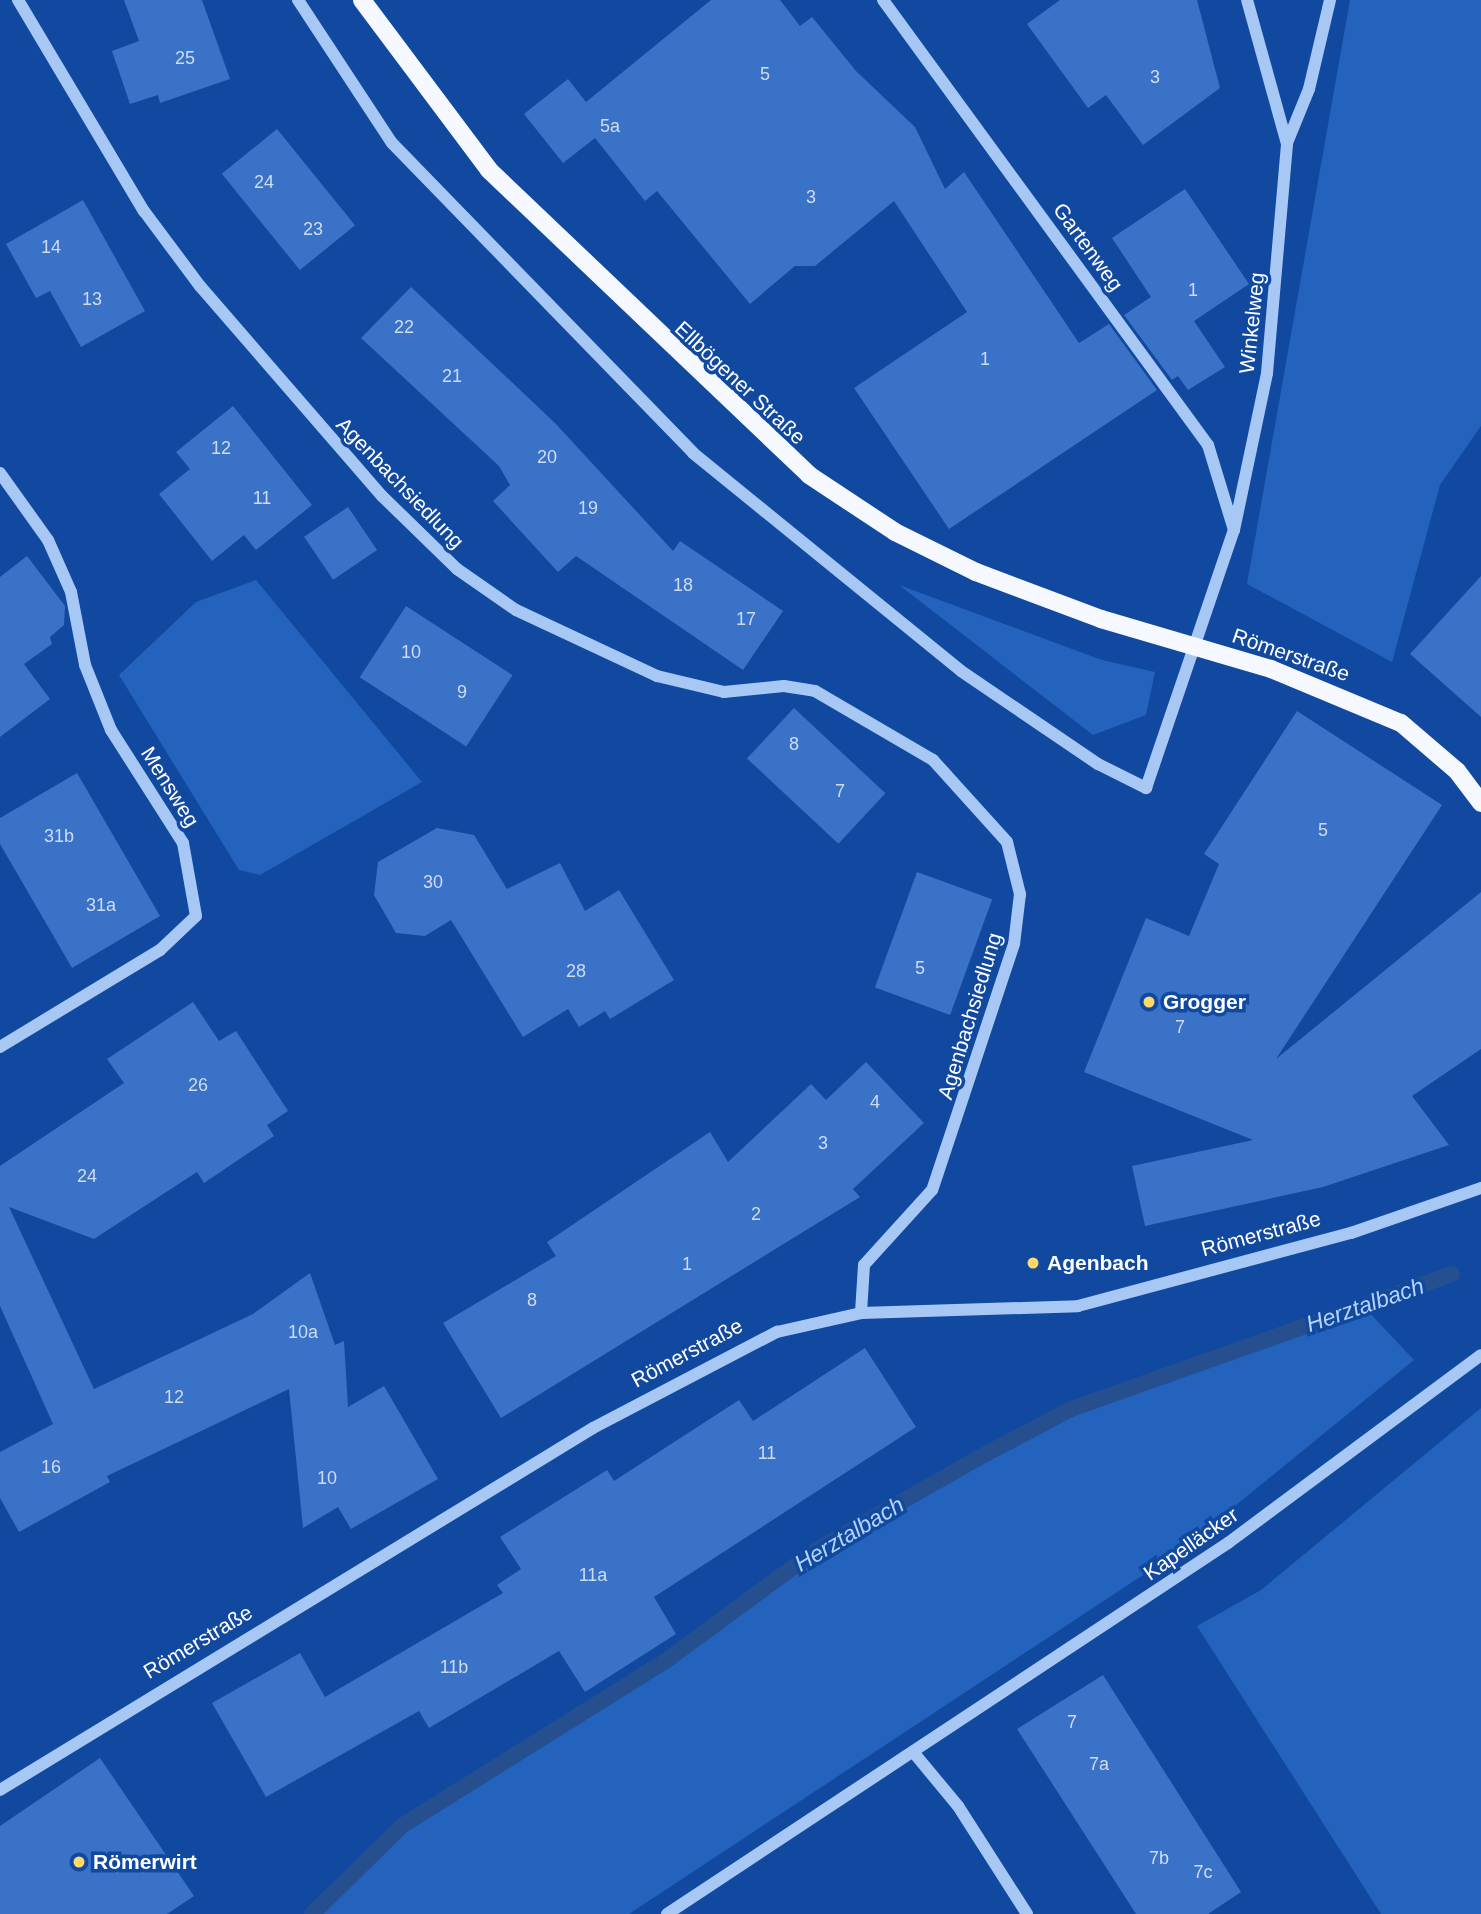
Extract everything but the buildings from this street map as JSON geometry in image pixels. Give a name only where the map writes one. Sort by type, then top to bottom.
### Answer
[{"type":"main road","name":"Ellbögener Straße","points":[[362,0],[411,74],[489,170],[809,475],[895,532],[976,572],[1198,647]]},
{"type":"main road","name":"Römerstraße","points":[[1198,647],[1271,669],[1401,723],[1457,771],[1481,803]]},
{"type":"street","name":"Agenbachsiedlung","points":[[18,0],[144,211],[200,286],[382,496],[457,569],[516,610],[657,676],[724,692],[784,686],[815,691],[933,760],[1007,842],[1020,894],[1014,944],[932,1190],[864,1265],[861,1313]]},
{"type":"street","name":"Römerstraße","points":[[298,0],[391,142],[693,453],[961,671],[1098,764],[1146,788],[1198,647]]},
{"type":"street","name":"Gartenweg","points":[[883,0],[1208,445],[1234,530]]},
{"type":"street","name":"Winkelweg","points":[[1198,647],[1234,530],[1267,373],[1287,144],[1247,0]]},
{"type":"street","points":[[1287,144],[1308,89],[1329,0]]},
{"type":"street","name":"Mensweg","points":[[0,473],[48,540],[71,592],[85,665],[111,730],[183,843],[196,916],[160,950],[0,1046]]},
{"type":"street","name":"Römerstraße","points":[[0,1790],[593,1428],[777,1332],[861,1313],[1078,1306],[1351,1233],[1481,1188]]},
{"type":"street","name":"Kapelläcker","points":[[667,1914],[1228,1543],[1481,1355]]},
{"type":"street","points":[[914,1753],[958,1806],[1027,1914]]},
{"type":"shaded area","points":[[1350,0],[1481,0],[1481,426],[1440,485],[1392,662],[1247,584]]},
{"type":"shaded area","points":[[256,580],[422,782],[260,875],[239,870],[119,675],[196,602]]},
{"type":"shaded area","points":[[899,585],[1102,660],[1155,672],[1146,715],[1093,735]]},
{"type":"shaded area","points":[[1365,1308],[1414,1360],[1181,1550],[629,1914],[312,1914],[403,1825],[664,1662],[818,1549],[1071,1409]]},
{"type":"shaded area","points":[[1481,1408],[1481,1914],[1381,1914],[1197,1626],[1261,1590]]},
{"type":"waterway","name":"Herztalbach","points":[[312,1914],[403,1825],[664,1662],[818,1549],[978,1458],[1071,1409],[1452,1274]]},
{"type":"place","name":"Grogger","points":[[1149,1002]]},
{"type":"place","name":"Agenbach","points":[[1033,1263]]},
{"type":"place","name":"Römerwirt","points":[[79,1862]]}]
